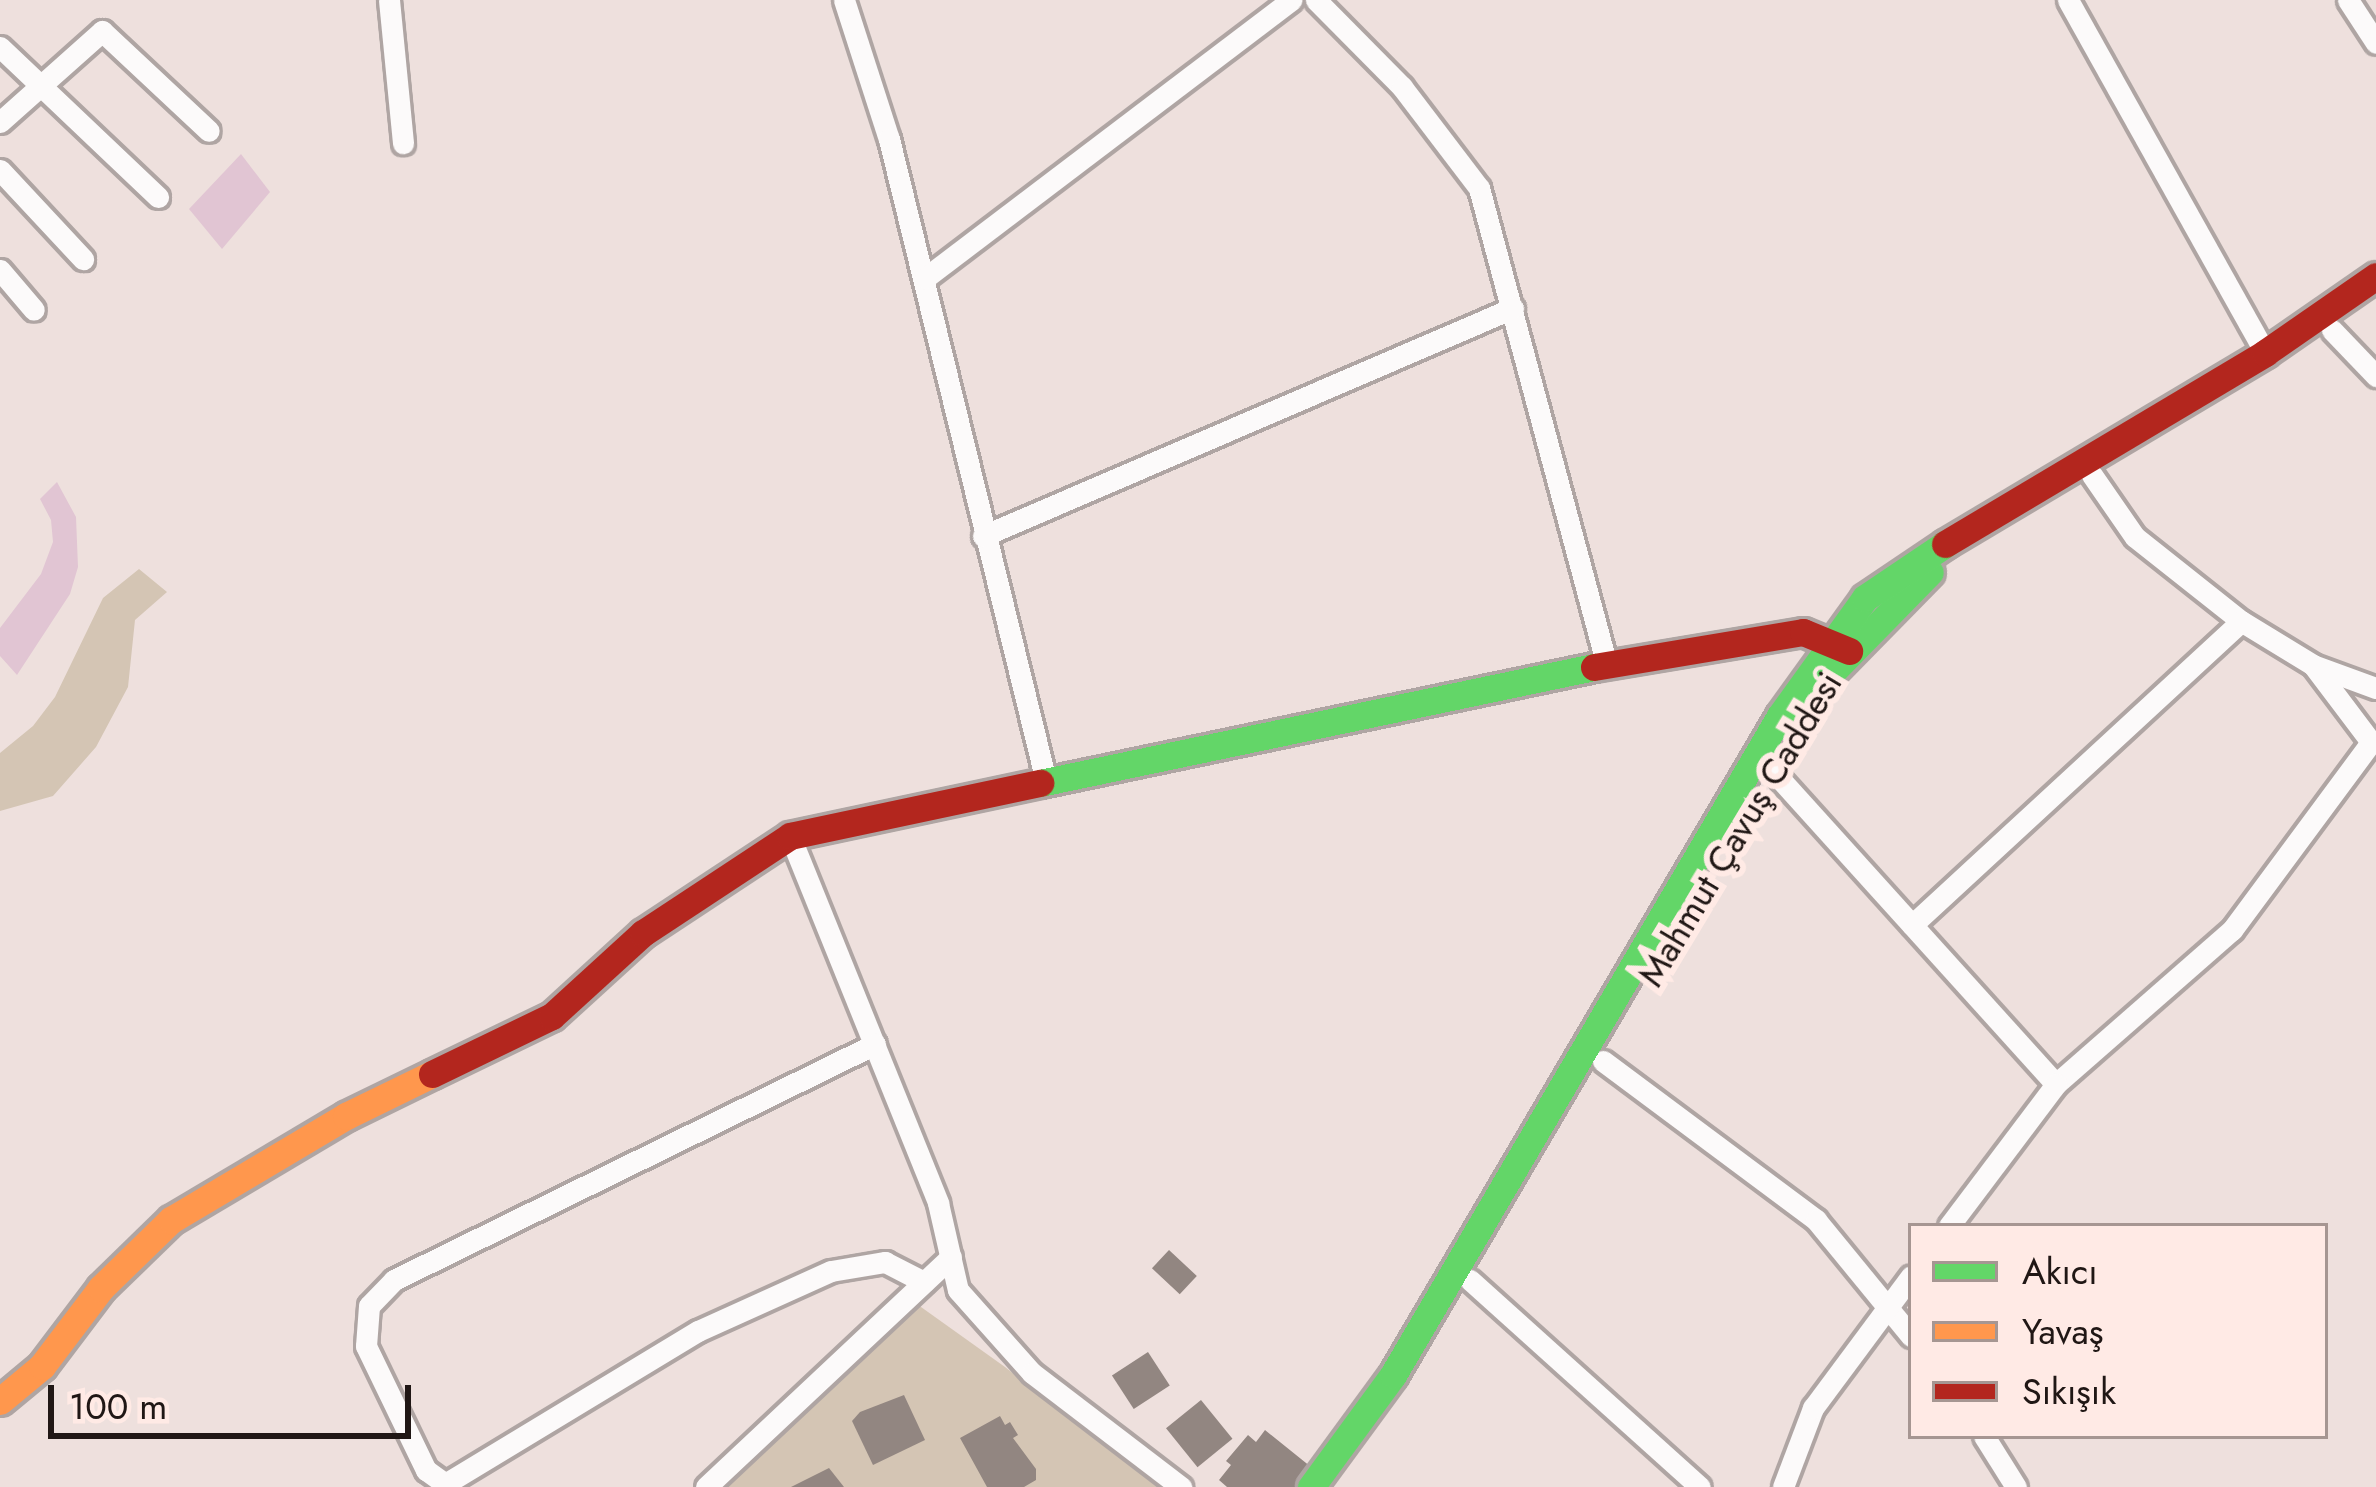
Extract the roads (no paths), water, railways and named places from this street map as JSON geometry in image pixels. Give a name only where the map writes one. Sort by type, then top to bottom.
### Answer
[{"type":"main road","points":[[1311,1487],[1393,1375],[1864,598],[1907,567],[2265,353],[2376,275]]},
{"type":"main road","name":"Mahmut Çavuş Caddesi","points":[[1334,1487],[1398,1398],[1603,1061],[1839,646],[1924,576],[2332,330],[2376,297]]},
{"type":"main road","points":[[0,1402],[42,1366],[101,1288],[170,1220],[346,1116],[552,1016],[643,933],[790,836],[1607,665],[1803,632],[1839,646]]},
{"type":"street","points":[[389,0],[403,143]]},
{"type":"street","points":[[844,0],[889,140],[925,278],[983,536],[1046,781]]},
{"type":"street","points":[[925,278],[1291,0]]},
{"type":"street","points":[[1316,0],[1402,87],[1479,188],[1607,665]]},
{"type":"street","points":[[2068,0],[2265,353]]},
{"type":"street","points":[[2348,0],[2376,44]]},
{"type":"street","points":[[0,122],[102,31],[209,131]]},
{"type":"street","points":[[0,47],[158,197]]},
{"type":"street","points":[[0,170],[83,259]]},
{"type":"street","points":[[0,270],[34,310]]},
{"type":"street","points":[[983,536],[1513,308]]},
{"type":"street","points":[[2332,330],[2376,376]]},
{"type":"street","points":[[2092,475],[2135,537],[2241,621],[2313,665],[2376,688]]},
{"type":"street","points":[[1912,925],[2241,621]]},
{"type":"street","points":[[1951,1223],[2056,1084],[2232,930],[2371,742],[2313,665]]},
{"type":"street","points":[[1772,770],[2056,1084]]},
{"type":"street","points":[[790,836],[938,1203],[958,1290],[1032,1373],[1181,1487]]},
{"type":"street","points":[[875,1044],[394,1280],[369,1306],[366,1346],[426,1470],[445,1484],[698,1330],[831,1270],[885,1262],[924,1282]]},
{"type":"street","points":[[1603,1061],[1816,1220],[1908,1333]]},
{"type":"street","points":[[706,1487],[951,1257]]},
{"type":"street","points":[[1470,1280],[1700,1487]]},
{"type":"street","points":[[1783,1487],[1813,1408],[1908,1280]]},
{"type":"street","points":[[1986,1439],[2016,1487]]}]
